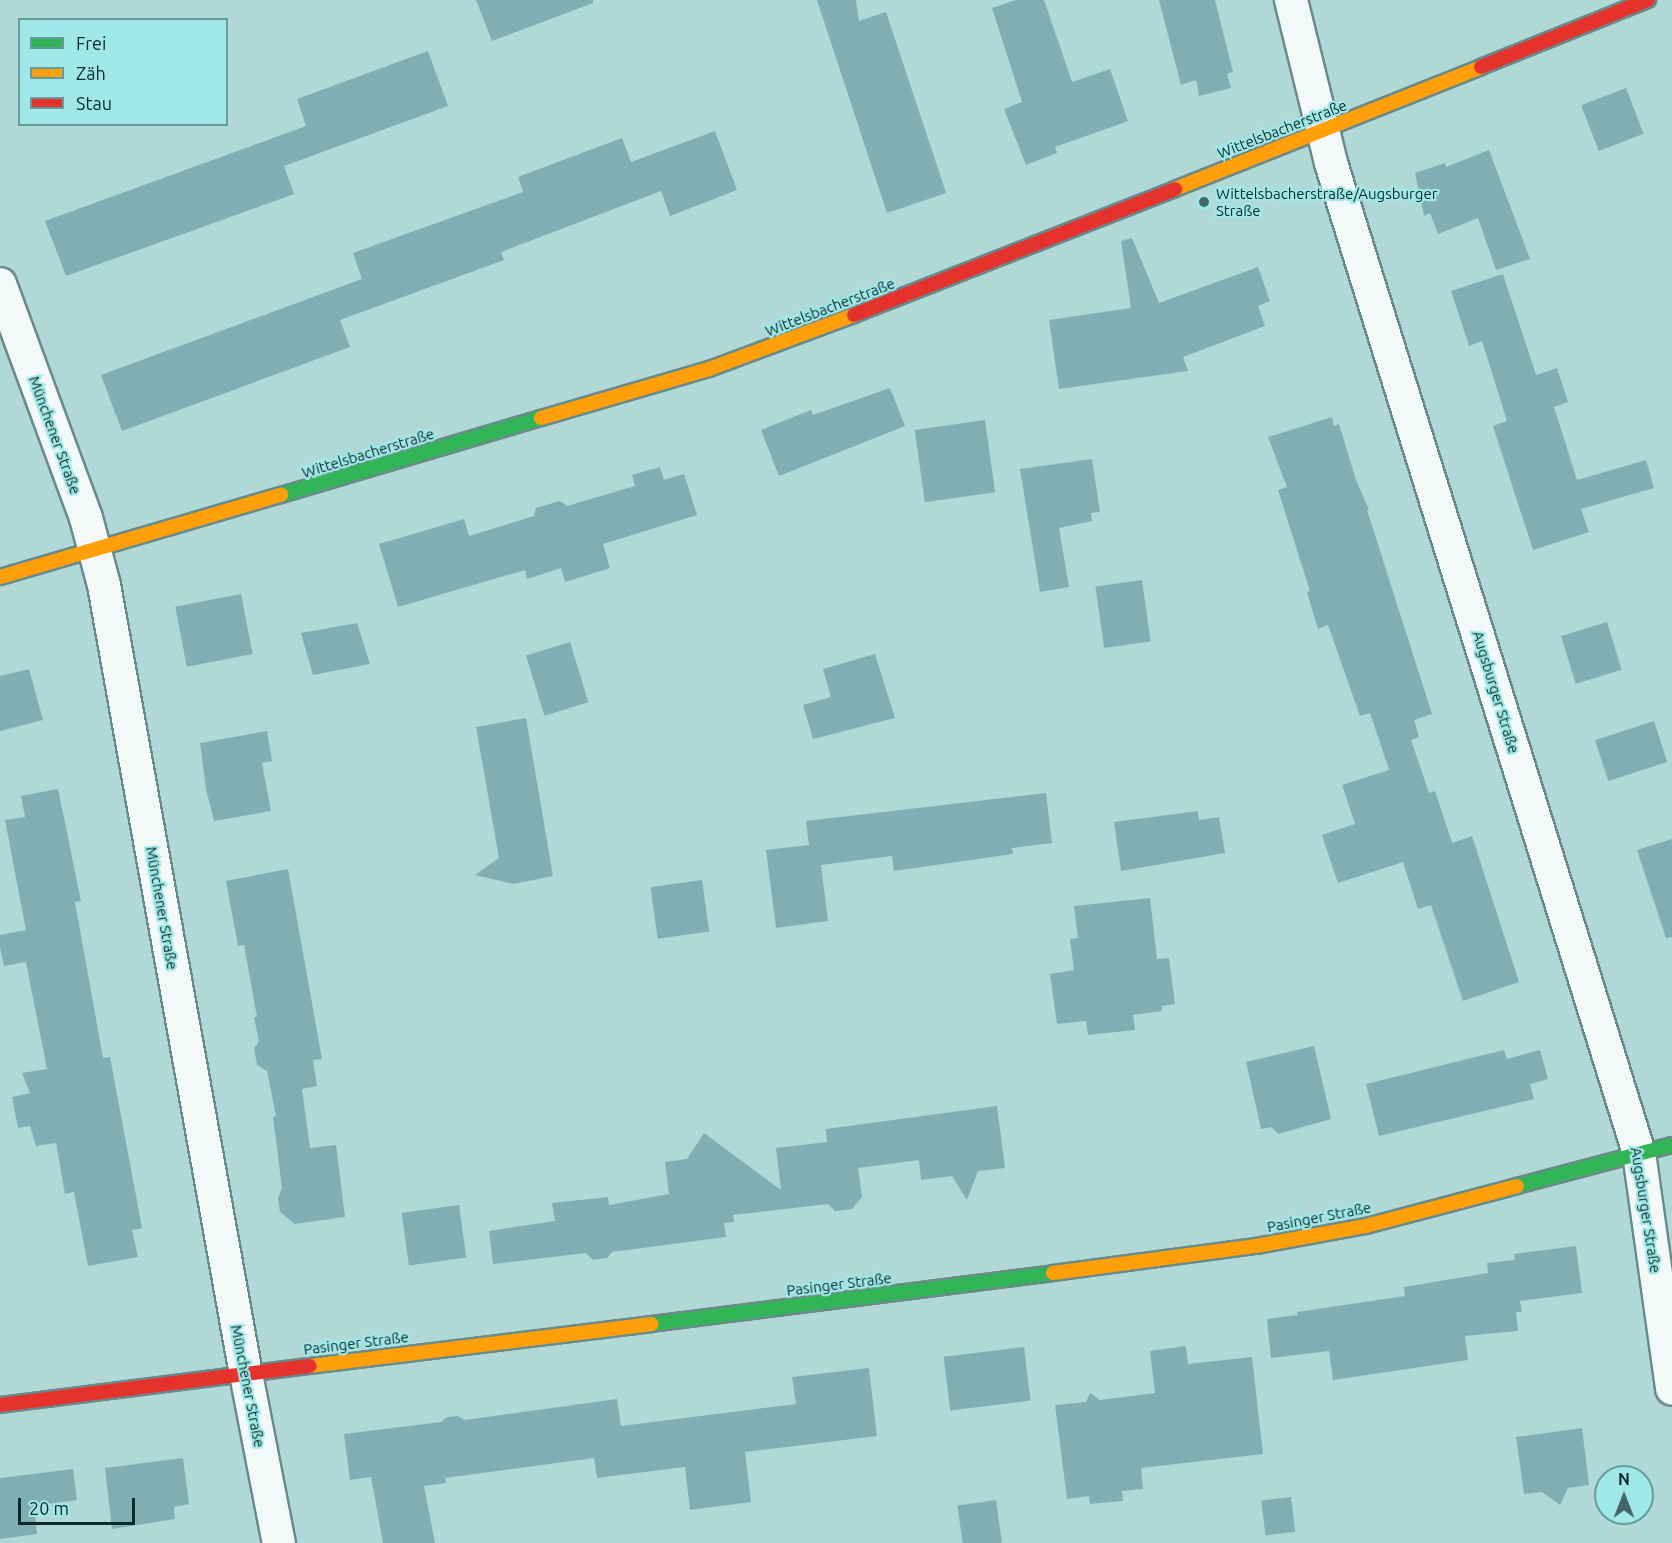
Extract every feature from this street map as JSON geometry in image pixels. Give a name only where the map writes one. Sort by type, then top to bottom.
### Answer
[{"type":"street","name":"Augsburger Straße","points":[[1291,0],[1331,163],[1639,1153],[1672,1389]]},
{"type":"street","name":"Wittelsbacherstraße","points":[[0,577],[709,369],[801,336],[1324,131],[1648,0]]},
{"type":"street","name":"Münchener Straße","points":[[0,284],[86,518],[104,585],[246,1374],[279,1543]]},
{"type":"street","name":"Pasinger Straße","points":[[0,1405],[902,1293],[1256,1246],[1366,1226],[1672,1145]]},
{"type":"building","points":[[476,0],[593,0],[593,3],[492,41]]},
{"type":"building","points":[[817,0],[856,0],[859,21],[886,12],[946,193],[887,213]]},
{"type":"building","points":[[1016,0],[1044,0],[1072,82],[1110,69],[1128,121],[1055,147],[1057,153],[1026,165],[1004,109],[1022,102],[992,8]]},
{"type":"building","points":[[1159,0],[1215,0],[1233,72],[1227,74],[1231,88],[1199,96],[1196,80],[1181,85]]},
{"type":"building","points":[[428,51],[448,106],[284,166],[294,194],[66,276],[45,221],[306,126],[297,99]]},
{"type":"building","points":[[1626,88],[1644,134],[1599,151],[1581,105]]},
{"type":"building","points":[[715,131],[737,190],[670,216],[661,191],[501,252],[504,260],[340,320],[350,347],[122,431],[101,375],[362,279],[353,253],[523,192],[518,177],[622,138],[631,162]]},
{"type":"building","points":[[1489,150],[1530,259],[1496,270],[1478,218],[1438,234],[1430,213],[1424,216],[1415,173],[1445,163],[1446,167]]},
{"type":"building","points":[[1132,238],[1159,303],[1258,267],[1270,301],[1258,306],[1265,326],[1183,357],[1188,371],[1059,389],[1049,320],[1131,308],[1121,241]]},
{"type":"building","points":[[1503,274],[1536,375],[1557,368],[1568,402],[1554,407],[1577,480],[1646,460],[1654,488],[1581,509],[1589,532],[1533,550],[1493,426],[1507,421],[1482,341],[1469,346],[1451,291]]},
{"type":"building","points":[[890,388],[905,426],[779,476],[761,430],[811,410],[813,415]]},
{"type":"building","points":[[1332,417],[1334,426],[1339,424],[1356,480],[1369,510],[1367,510],[1432,714],[1414,720],[1419,737],[1411,740],[1429,793],[1435,791],[1452,843],[1472,836],[1519,982],[1463,1001],[1431,905],[1418,909],[1403,862],[1338,883],[1322,835],[1355,824],[1342,785],[1389,770],[1370,713],[1360,716],[1328,625],[1318,629],[1307,592],[1310,591],[1278,490],[1287,487],[1268,437]]},
{"type":"building","points":[[985,420],[995,492],[925,502],[915,430]]},
{"type":"building","points":[[1092,459],[1100,512],[1091,513],[1092,521],[1059,528],[1069,587],[1040,592],[1020,469]]},
{"type":"building","points":[[660,467],[664,480],[684,474],[697,515],[603,544],[610,568],[565,582],[561,568],[527,579],[525,570],[398,607],[379,544],[464,519],[469,536],[534,516],[536,508],[560,501],[567,506],[635,486],[632,475]]},
{"type":"building","points":[[1142,580],[1151,641],[1104,648],[1095,587]]},
{"type":"building","points":[[241,594],[253,654],[187,667],[175,607]]},
{"type":"building","points":[[1607,622],[1622,670],[1576,684],[1561,636]]},
{"type":"building","points":[[357,623],[370,664],[313,675],[301,633]]},
{"type":"building","points":[[570,642],[588,702],[544,716],[526,655]]},
{"type":"building","points":[[875,654],[895,718],[813,739],[803,705],[831,697],[823,669]]},
{"type":"building","points":[[29,669],[43,720],[0,731],[0,676]]},
{"type":"building","points":[[526,718],[553,876],[513,884],[475,875],[499,858],[476,727]]},
{"type":"building","points":[[1654,721],[1667,762],[1608,781],[1595,740]]},
{"type":"building","points":[[267,731],[272,761],[262,763],[271,811],[214,821],[206,789],[200,743]]},
{"type":"building","points":[[58,789],[81,901],[75,902],[103,1058],[110,1057],[142,1228],[132,1230],[138,1257],[88,1266],[74,1192],[65,1194],[56,1143],[36,1146],[30,1126],[18,1128],[12,1097],[30,1093],[22,1073],[47,1069],[26,962],[4,966],[0,948],[0,935],[26,930],[5,820],[25,817],[21,796]]},
{"type":"building","points":[[1046,793],[1052,843],[1012,848],[1013,854],[894,871],[892,856],[821,865],[828,921],[776,928],[766,850],[809,845],[806,821]]},
{"type":"building","points":[[1198,811],[1199,820],[1219,817],[1225,853],[1121,871],[1114,822]]},
{"type":"building","points":[[1672,839],[1672,937],[1666,938],[1637,850]]},
{"type":"building","points":[[288,869],[322,1059],[313,1060],[317,1086],[302,1089],[310,1148],[336,1145],[345,1217],[295,1224],[280,1212],[278,1198],[282,1188],[273,1117],[276,1116],[267,1071],[257,1065],[254,1048],[259,1042],[254,1017],[257,1017],[244,945],[238,946],[226,881]]},
{"type":"building","points":[[702,880],[709,931],[658,939],[651,887]]},
{"type":"building","points":[[1150,898],[1157,959],[1169,958],[1175,1004],[1162,1006],[1162,1011],[1133,1015],[1135,1030],[1088,1035],[1086,1021],[1057,1024],[1050,974],[1074,970],[1070,939],[1078,938],[1074,906]]},
{"type":"building","points":[[1314,1046],[1331,1119],[1278,1134],[1272,1127],[1261,1129],[1246,1062]]},
{"type":"building","points":[[1504,1050],[1507,1059],[1540,1050],[1548,1079],[1530,1084],[1534,1099],[1379,1136],[1366,1084]]},
{"type":"building","points":[[997,1106],[1005,1168],[978,1171],[967,1200],[952,1176],[921,1180],[919,1160],[858,1168],[862,1197],[852,1209],[835,1211],[828,1204],[733,1215],[734,1222],[724,1223],[726,1237],[612,1252],[607,1258],[593,1260],[586,1253],[493,1264],[489,1231],[555,1221],[552,1203],[608,1197],[609,1205],[669,1194],[665,1162],[687,1159],[704,1133],[781,1190],[776,1148],[827,1142],[826,1129]]},
{"type":"building","points":[[459,1205],[466,1257],[409,1266],[402,1213]]},
{"type":"building","points":[[1576,1246],[1582,1293],[1520,1301],[1522,1312],[1516,1312],[1518,1331],[1465,1336],[1468,1360],[1333,1380],[1329,1351],[1271,1358],[1267,1319],[1298,1315],[1297,1312],[1405,1296],[1404,1287],[1488,1273],[1487,1263],[1515,1260],[1514,1254]]},
{"type":"building","points":[[1186,1346],[1188,1364],[1252,1357],[1263,1454],[1141,1468],[1143,1489],[1122,1491],[1123,1501],[1090,1504],[1089,1496],[1067,1499],[1055,1405],[1086,1402],[1090,1393],[1100,1400],[1155,1393],[1150,1351]]},
{"type":"building","points":[[1024,1347],[1031,1401],[950,1410],[944,1357]]},
{"type":"building","points":[[869,1368],[877,1436],[745,1452],[751,1502],[690,1510],[685,1467],[597,1478],[594,1458],[445,1478],[446,1483],[424,1486],[435,1543],[383,1543],[371,1477],[350,1480],[344,1434],[441,1422],[447,1417],[458,1416],[465,1420],[617,1399],[621,1426],[796,1404],[792,1377]]},
{"type":"building","points":[[1582,1428],[1589,1485],[1568,1488],[1560,1505],[1542,1492],[1524,1494],[1516,1437]]},
{"type":"building","points":[[183,1458],[189,1504],[174,1507],[175,1519],[112,1529],[105,1468]]},
{"type":"building","points":[[73,1469],[77,1500],[34,1506],[37,1534],[0,1539],[0,1478]]},
{"type":"building","points":[[1291,1497],[1295,1532],[1265,1535],[1261,1501]]},
{"type":"building","points":[[996,1500],[1002,1543],[963,1543],[957,1505]]},
{"type":"traffic: fast","points":[[281,495],[541,418]]},
{"type":"traffic: fast","points":[[1517,1186],[1672,1145]]},
{"type":"traffic: fast","points":[[651,1324],[1053,1273]]},
{"type":"traffic: slow","points":[[1175,189],[1481,67]]},
{"type":"traffic: slow","points":[[541,418],[709,369],[854,315]]},
{"type":"traffic: slow","points":[[0,577],[281,495]]},
{"type":"traffic: slow","points":[[1053,1273],[1256,1246],[1366,1226],[1517,1186]]},
{"type":"traffic: slow","points":[[310,1366],[651,1324]]},
{"type":"traffic: jam","points":[[1481,67],[1648,0]]},
{"type":"traffic: jam","points":[[854,315],[1175,189]]},
{"type":"traffic: jam","points":[[0,1405],[310,1366]]},
{"type":"place","name":"Wittelsbacherstraße/Augsburger Straße","points":[[1204,202]]}]
